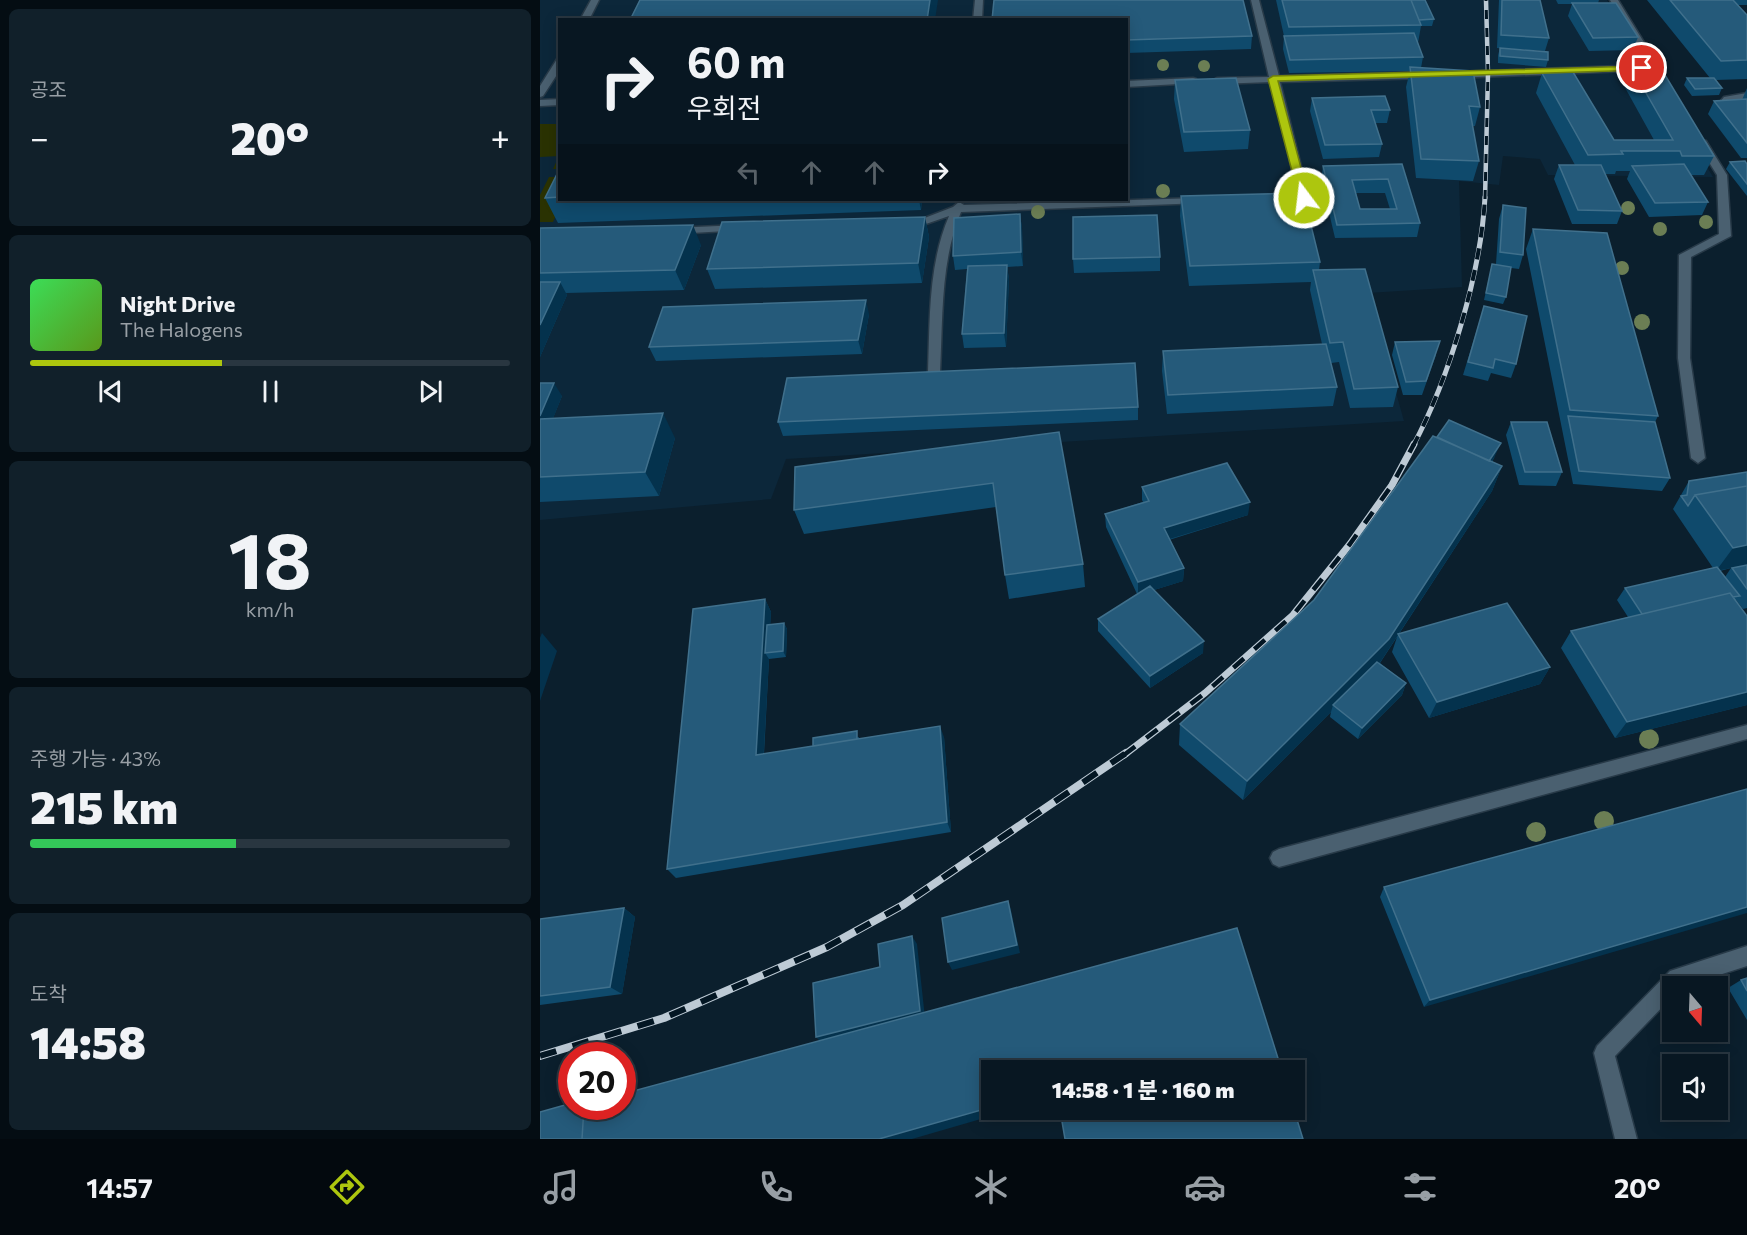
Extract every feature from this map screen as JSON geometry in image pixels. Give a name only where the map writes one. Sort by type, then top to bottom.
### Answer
[{"type":"street","points":[[585,18],[595,0]]},
{"type":"street","points":[[977,18],[979,0]]},
{"type":"street","points":[[1255,0],[1304,198],[1280,199]]},
{"type":"street","points":[[1614,0],[1667,88]]},
{"type":"street","points":[[540,94],[558,64]]},
{"type":"street","points":[[1128,84],[1654,68]]},
{"type":"street","points":[[1721,110],[1720,108],[1727,99],[1747,96]]},
{"type":"street","points":[[540,102],[558,102]]},
{"type":"street","points":[[1698,136],[1722,175],[1725,210],[1725,236],[1685,255],[1683,358],[1698,458]]},
{"type":"street","points":[[900,222],[923,222],[959,204],[1209,201]]},
{"type":"street","points":[[934,372],[939,272],[947,233],[959,204]]},
{"type":"street","points":[[665,231],[747,228]]},
{"type":"street","points":[[1279,858],[1747,732]]},
{"type":"street","points":[[1626,1139],[1604,1053],[1677,978],[1747,956]]},
{"type":"shaded area","points":[[540,0],[1607,0],[1713,177],[1548,175],[1540,159],[1503,156],[1499,185],[1459,181],[1462,287],[1368,293],[1404,421],[786,459],[771,499],[540,520]]},
{"type":"green space","points":[[540,124],[558,124],[558,156],[540,157]]},
{"type":"green space","points":[[558,158],[558,169],[553,169]]},
{"type":"green space","points":[[549,177],[558,177],[558,201],[563,201],[553,222],[540,222],[540,195]]},
{"type":"building","points":[[640,0],[930,0],[927,18],[631,18]]},
{"type":"building","points":[[994,0],[1243,0],[1252,36],[1128,40],[1128,18],[992,18]]},
{"type":"building","points":[[1282,0],[1411,0],[1421,25],[1289,27]]},
{"type":"building","points":[[1411,0],[1425,0],[1434,19],[1419,20]]},
{"type":"building","points":[[1502,0],[1540,0],[1549,38],[1501,35]]},
{"type":"building","points":[[1670,0],[1733,0],[1747,15],[1747,60],[1721,61]]},
{"type":"building","points":[[1572,3],[1616,3],[1638,37],[1593,38]]},
{"type":"building","points":[[1414,33],[1423,57],[1290,60],[1284,36]]},
{"type":"building","points":[[1500,48],[1548,52],[1548,60],[1500,56]]},
{"type":"building","points":[[1630,65],[1659,65],[1714,156],[1682,156],[1680,151],[1621,151],[1623,154],[1588,155],[1542,73],[1573,72],[1614,140],[1673,140]]},
{"type":"building","points":[[1410,67],[1473,71],[1480,107],[1469,106],[1479,161],[1421,159]]},
{"type":"building","points":[[1236,78],[1250,130],[1184,132],[1175,80]]},
{"type":"building","points":[[1687,78],[1714,78],[1722,88],[1695,89]]},
{"type":"building","points":[[1385,96],[1390,110],[1371,110],[1382,144],[1325,145],[1312,98]]},
{"type":"building","points":[[1747,99],[1747,143],[1714,101]]},
{"type":"building","points":[[1745,161],[1747,164],[1747,184],[1730,162]]},
{"type":"building","points":[[1402,164],[1420,223],[1337,225],[1323,166]],"holes":[[[1388,179],[1397,209],[1360,209],[1352,180]]]},
{"type":"building","points":[[1684,164],[1708,202],[1655,203],[1632,166]]},
{"type":"building","points":[[1559,165],[1601,165],[1622,211],[1578,210]]},
{"type":"building","points":[[558,172],[558,197],[545,198]]},
{"type":"building","points":[[1303,193],[1320,262],[1190,266],[1181,196]]},
{"type":"building","points":[[1503,205],[1526,208],[1523,255],[1500,252]]},
{"type":"building","points":[[1020,214],[1021,252],[953,256],[954,218]]},
{"type":"building","points":[[1157,215],[1160,257],[1073,259],[1073,217]]},
{"type":"building","points":[[925,217],[918,263],[707,269],[722,222]]},
{"type":"building","points":[[693,225],[675,270],[540,273],[540,228]]},
{"type":"building","points":[[1533,229],[1607,233],[1658,416],[1570,410]]},
{"type":"building","points":[[1492,264],[1511,267],[1506,297],[1486,293]]},
{"type":"building","points":[[1007,265],[1004,333],[962,334],[968,266]]},
{"type":"building","points":[[1365,269],[1398,387],[1354,389],[1343,342],[1330,343],[1313,270]]},
{"type":"building","points":[[540,282],[560,282],[540,325]]},
{"type":"building","points":[[866,300],[858,340],[649,347],[663,307]]},
{"type":"building","points":[[1484,306],[1527,316],[1516,364],[1495,359],[1493,368],[1468,362]]},
{"type":"building","points":[[1440,341],[1426,381],[1406,382],[1395,342]]},
{"type":"building","points":[[1326,344],[1337,387],[1168,395],[1163,351]]},
{"type":"building","points":[[1135,363],[1138,407],[778,422],[787,378]]},
{"type":"building","points":[[540,383],[554,383],[540,416]]},
{"type":"building","points":[[663,413],[645,472],[540,477],[540,419]]},
{"type":"building","points":[[1568,416],[1655,422],[1670,478],[1579,471]]},
{"type":"building","points":[[1449,420],[1501,443],[1489,461],[1437,437]]},
{"type":"building","points":[[1511,422],[1547,422],[1562,472],[1525,472]]},
{"type":"building","points":[[1059,432],[1083,564],[1005,575],[993,483],[794,510],[795,467]]},
{"type":"building","points":[[1433,436],[1502,466],[1389,639],[1247,781],[1180,724],[1314,600]]},
{"type":"building","points":[[1227,463],[1250,502],[1164,528],[1184,568],[1138,582],[1105,514],[1149,501],[1142,487]]},
{"type":"building","points":[[1747,472],[1747,486],[1695,495],[1688,506],[1681,496],[1687,495],[1689,481]]},
{"type":"building","points":[[1747,486],[1747,545],[1733,548],[1695,495]]},
{"type":"building","points":[[1747,565],[1747,589],[1732,568]]},
{"type":"building","points":[[1717,567],[1740,596],[1733,597],[1730,593],[1642,614],[1625,588]]},
{"type":"building","points":[[1150,586],[1204,641],[1150,676],[1098,619]]},
{"type":"building","points":[[1730,593],[1747,616],[1747,692],[1627,722],[1571,631]]},
{"type":"building","points":[[765,599],[756,755],[940,726],[947,822],[667,869],[693,609]]},
{"type":"building","points":[[1507,603],[1550,667],[1437,702],[1398,634]]},
{"type":"building","points":[[784,623],[783,651],[765,653],[767,625]]},
{"type":"building","points":[[1377,662],[1406,683],[1362,728],[1333,705]]},
{"type":"building","points":[[857,731],[857,739],[813,746],[813,738]]},
{"type":"building","points":[[1747,789],[1747,907],[1430,1000],[1384,887]]},
{"type":"building","points":[[1008,901],[1017,945],[948,962],[942,918]]},
{"type":"building","points":[[624,908],[610,987],[540,996],[540,919]]},
{"type":"building","points":[[1237,928],[1279,1060],[981,1060],[981,1110],[879,1139],[582,1139],[583,1120],[636,1120],[636,1090]]},
{"type":"building","points":[[912,936],[920,1011],[816,1037],[813,983],[880,967],[878,944]]},
{"type":"building","points":[[1747,978],[1747,991],[1741,980]]},
{"type":"building","points":[[558,1107],[558,1120],[583,1120],[582,1139],[540,1139],[540,1112]]},
{"type":"building","points":[[1062,1120],[1297,1120],[1303,1139],[1065,1139]]},
{"type":"railway","points":[[1485,199],[1488,73],[1486,0]]},
{"type":"railway","points":[[1414,445],[1439,390],[1461,325],[1477,259],[1485,197]]},
{"type":"railway","points":[[1124,755],[1205,693],[1293,615],[1350,544],[1392,485],[1414,445]]},
{"type":"railway","points":[[540,1056],[664,1018],[827,947],[903,905],[1126,753]]},
{"type":"route","points":[[1304,198],[1273,79],[1642,68]]}]
